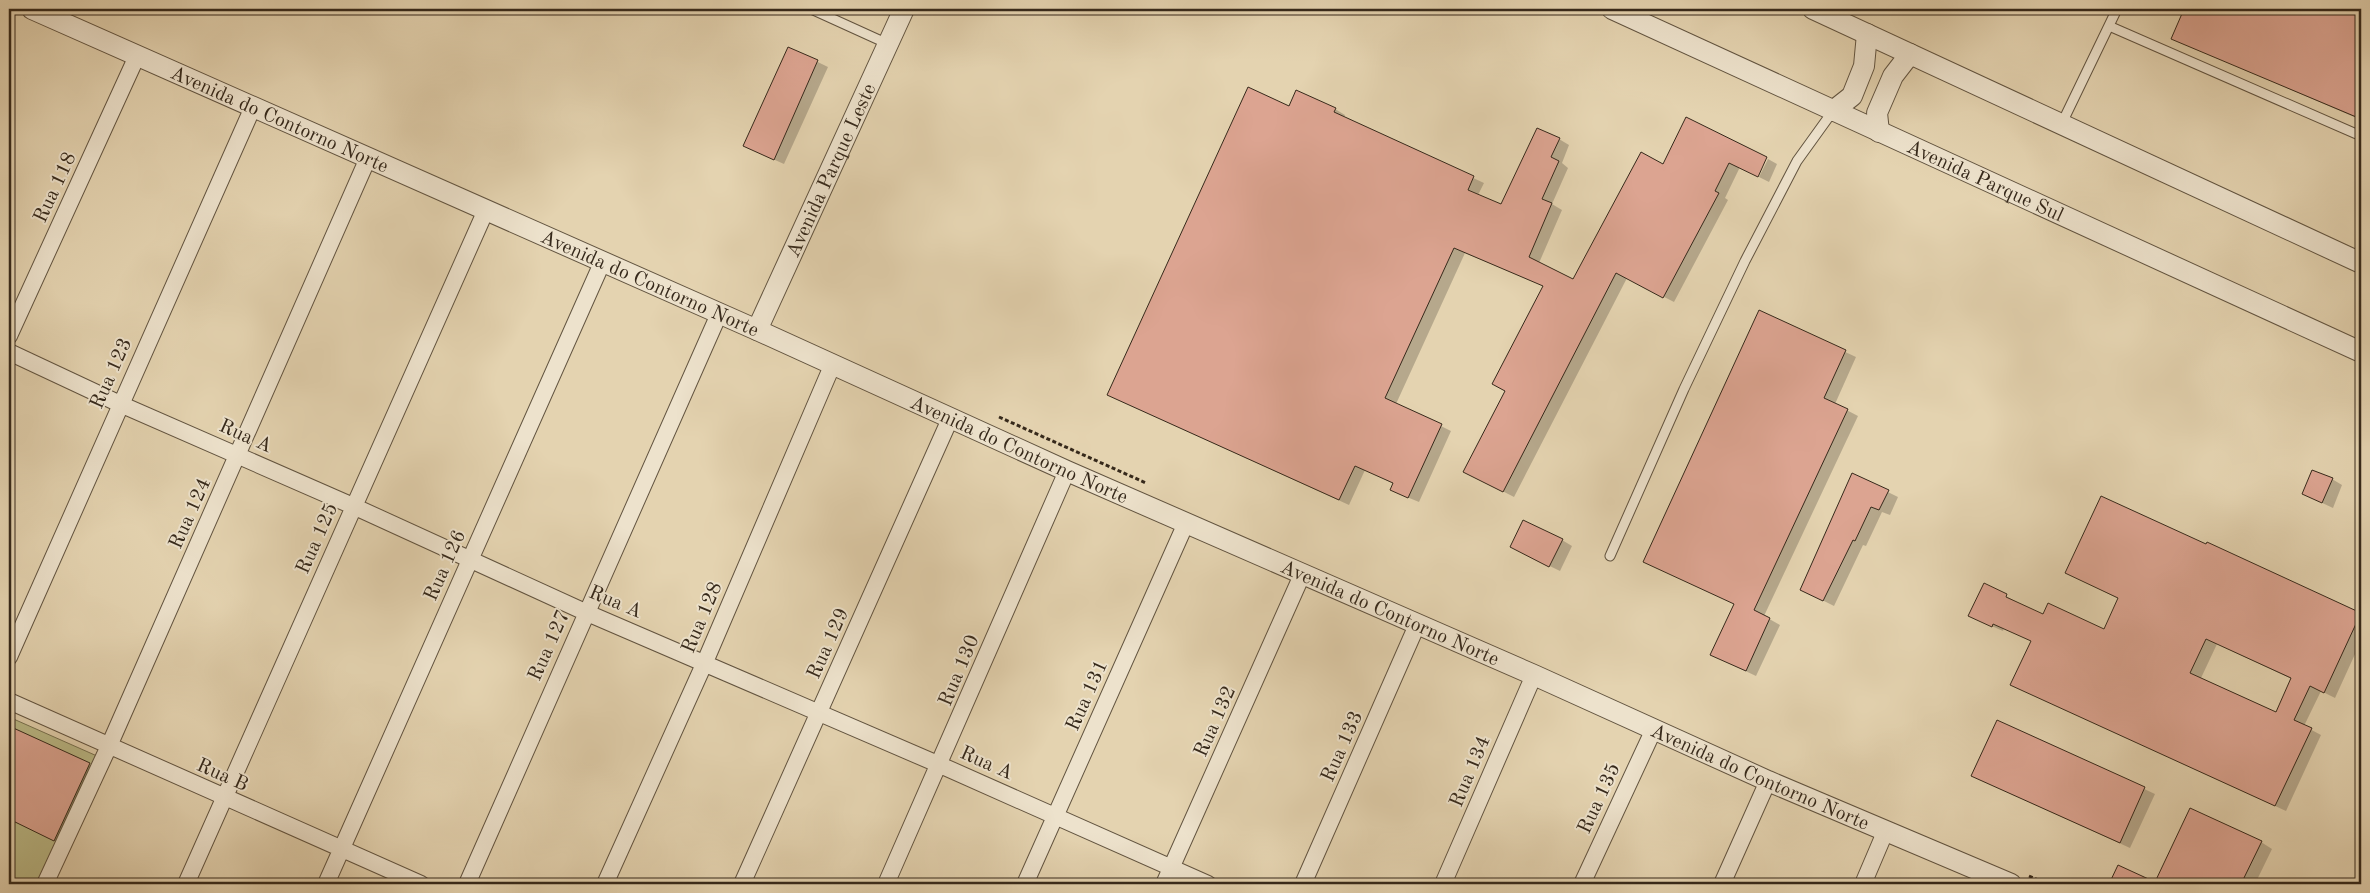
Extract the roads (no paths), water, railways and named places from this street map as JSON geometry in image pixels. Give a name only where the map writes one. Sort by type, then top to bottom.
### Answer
[{"type":"street","name":"Avenida do Contorno Norte","points":[[32,9],[757,330],[832,366],[1067,471],[1534,675],[1768,781],[2011,881]]},
{"type":"street","name":"Avenida Parque Leste","points":[[757,330],[904,9]]},
{"type":"street","name":"Avenida Parque Sul","points":[[1612,9],[2361,352]]},
{"type":"street","points":[[1813,9],[2361,263]]},
{"type":"street","points":[[1833,111],[1852,96],[1864,66],[1867,34]]},
{"type":"street","points":[[1879,132],[1877,112],[1892,76],[1910,54]]},
{"type":"street","name":"Rua 118","points":[[9,336],[138,56]]},
{"type":"street","name":"Rua 123","points":[[9,657],[253,107]]},
{"type":"street","name":"Rua 124","points":[[45,884],[109,746],[368,158]]},
{"type":"street","name":"Rua 125","points":[[186,884],[486,210]]},
{"type":"street","name":"Rua 126","points":[[326,884],[602,263]]},
{"type":"street","name":"Rua 127","points":[[467,884],[585,612],[719,314]]},
{"type":"street","name":"Rua A","points":[[9,352],[120,404],[470,558],[585,612],[940,764],[1208,884]]},
{"type":"street","name":"Rua 128","points":[[605,884],[705,662],[832,366]]},
{"type":"street","name":"Rua 129","points":[[742,884],[950,418]]},
{"type":"street","name":"Rua 130","points":[[886,884],[1067,471]]},
{"type":"street","name":"Rua 131","points":[[1025,884],[1186,523]]},
{"type":"street","name":"Rua 132","points":[[1164,884],[1302,575]]},
{"type":"street","name":"Rua 133","points":[[1303,884],[1417,625]]},
{"type":"street","name":"Rua 134","points":[[1443,884],[1534,675]]},
{"type":"street","name":"Rua B","points":[[9,701],[421,884]]},
{"type":"street","name":"Rua 135","points":[[1582,884],[1654,729]]},
{"type":"street","points":[[1722,884],[1768,781]]},
{"type":"street","points":[[1862,884],[1886,830]]},
{"type":"lane","points":[[811,9],[888,44]]},
{"type":"lane","points":[[2062,123],[2117,9]]},
{"type":"lane","points":[[2109,26],[2361,136]]},
{"type":"lane","points":[[1610,556],[1680,397],[1745,261],[1797,161],[1833,111]]}]
